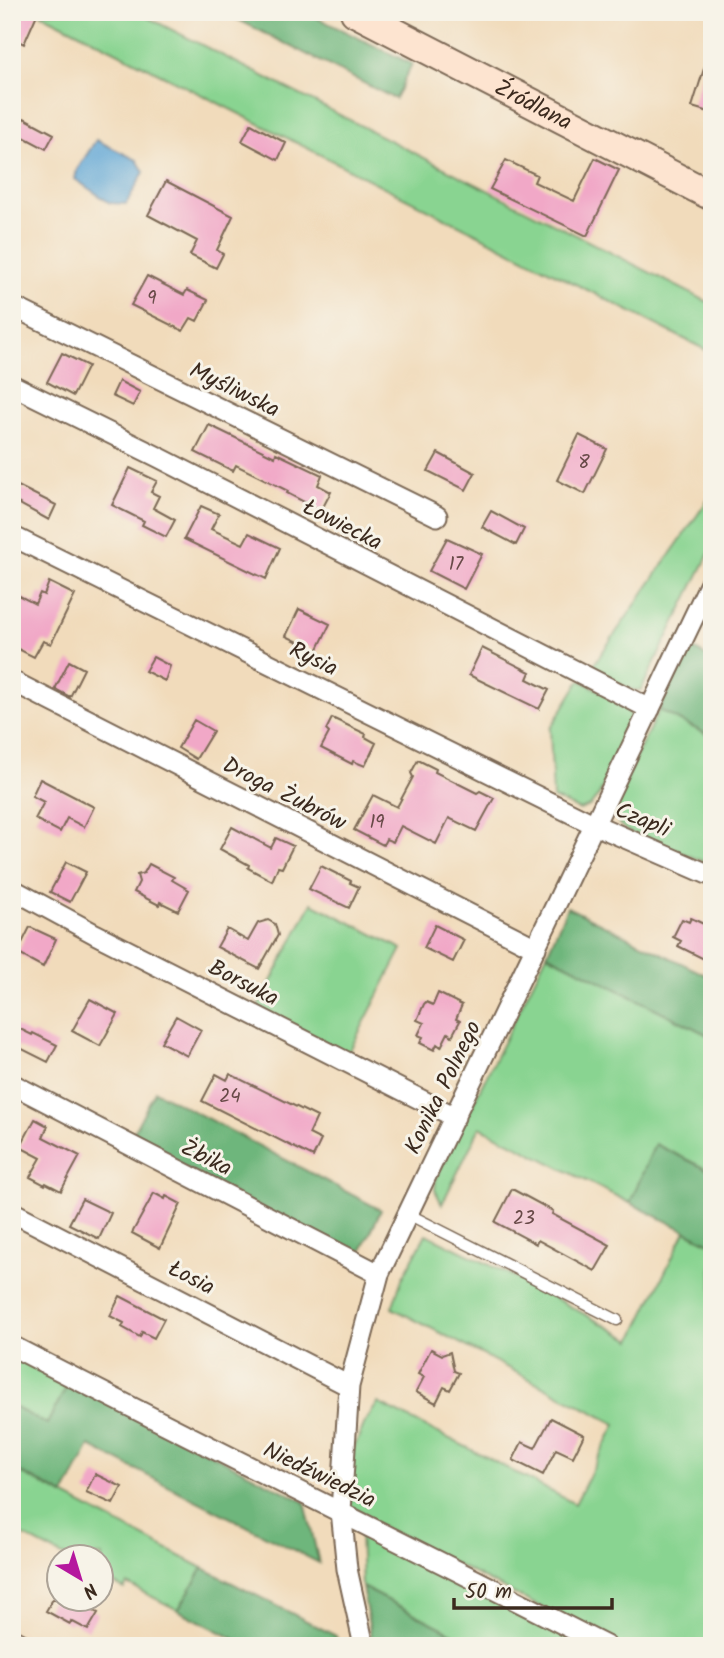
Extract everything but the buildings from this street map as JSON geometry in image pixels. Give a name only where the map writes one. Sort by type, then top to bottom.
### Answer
[{"type":"main road","name":"Źródlana","points":[[355,12],[712,195]]},
{"type":"street","name":"Myśliwska","points":[[12,306],[437,516]]},
{"type":"street","name":"Łowiecka","points":[[12,385],[650,709]]},
{"type":"street","name":"Rysia","points":[[12,536],[593,824]]},
{"type":"street","name":"Konika Polnego","points":[[364,1646],[346,1569],[341,1511],[349,1386],[379,1274],[712,579]]},
{"type":"street","name":"Droga Żubrów","points":[[12,681],[536,948]]},
{"type":"street","name":"Czapli","points":[[593,824],[712,876]]},
{"type":"street","name":"Borsuka","points":[[12,889],[455,1117]]},
{"type":"street","name":"Żbika","points":[[12,1084],[379,1274]]},
{"type":"street","name":"Łosia","points":[[12,1212],[349,1386]]},
{"type":"street","name":"Niedźwiedzia","points":[[12,1346],[606,1646]]},
{"type":"street","points":[[12,1639],[25,1646]]},
{"type":"lane","points":[[408,1214],[617,1320]]},
{"type":"green space","points":[[38,12],[137,12],[712,304],[712,353]]},
{"type":"green space","points":[[223,12],[305,12],[412,64],[395,99]]},
{"type":"green space","points":[[712,494],[712,548],[641,690],[632,690],[590,670]]},
{"type":"green space","points":[[691,648],[712,659],[712,737],[659,710]]},
{"type":"green space","points":[[580,680],[627,705],[633,723],[599,795],[590,806],[580,810],[553,798],[550,729]]},
{"type":"green space","points":[[659,710],[712,737],[712,854],[707,863],[627,831],[619,824],[614,811],[635,758]]},
{"type":"green space","points":[[312,903],[402,949],[348,1054],[257,1008]]},
{"type":"green space","points":[[567,907],[712,978],[712,1037],[547,954]]},
{"type":"green space","points":[[547,954],[712,1037],[712,1082],[704,1100],[712,1104],[712,1172],[655,1144],[630,1203],[480,1127],[442,1204],[435,1190],[436,1178]]},
{"type":"green space","points":[[155,1091],[381,1210],[358,1259],[130,1139]]},
{"type":"green space","points":[[655,1144],[712,1172],[712,1244],[630,1203]]},
{"type":"green space","points":[[685,1231],[712,1244],[712,1646],[618,1646],[350,1511],[353,1450],[366,1420],[378,1403],[575,1504],[616,1424],[392,1308],[402,1279],[426,1234],[527,1283],[632,1340]]},
{"type":"green space","points":[[12,1353],[69,1382],[47,1424],[12,1406]]},
{"type":"green space","points":[[69,1382],[305,1502],[319,1563],[90,1446],[64,1495],[18,1471],[12,1481],[12,1406],[47,1424]]},
{"type":"green space","points":[[17,1471],[203,1568],[178,1610],[127,1584],[124,1589],[116,1585],[116,1542],[46,1542],[46,1548],[12,1530],[12,1481]]},
{"type":"green space","points":[[360,1530],[591,1646],[477,1646],[362,1587]]},
{"type":"green space","points":[[203,1568],[336,1636],[339,1646],[248,1646],[178,1610]]},
{"type":"green space","points":[[362,1587],[477,1646],[373,1646]]},
{"type":"water","points":[[96,140],[137,160],[144,172],[126,204],[110,203],[75,179],[77,170]]}]
